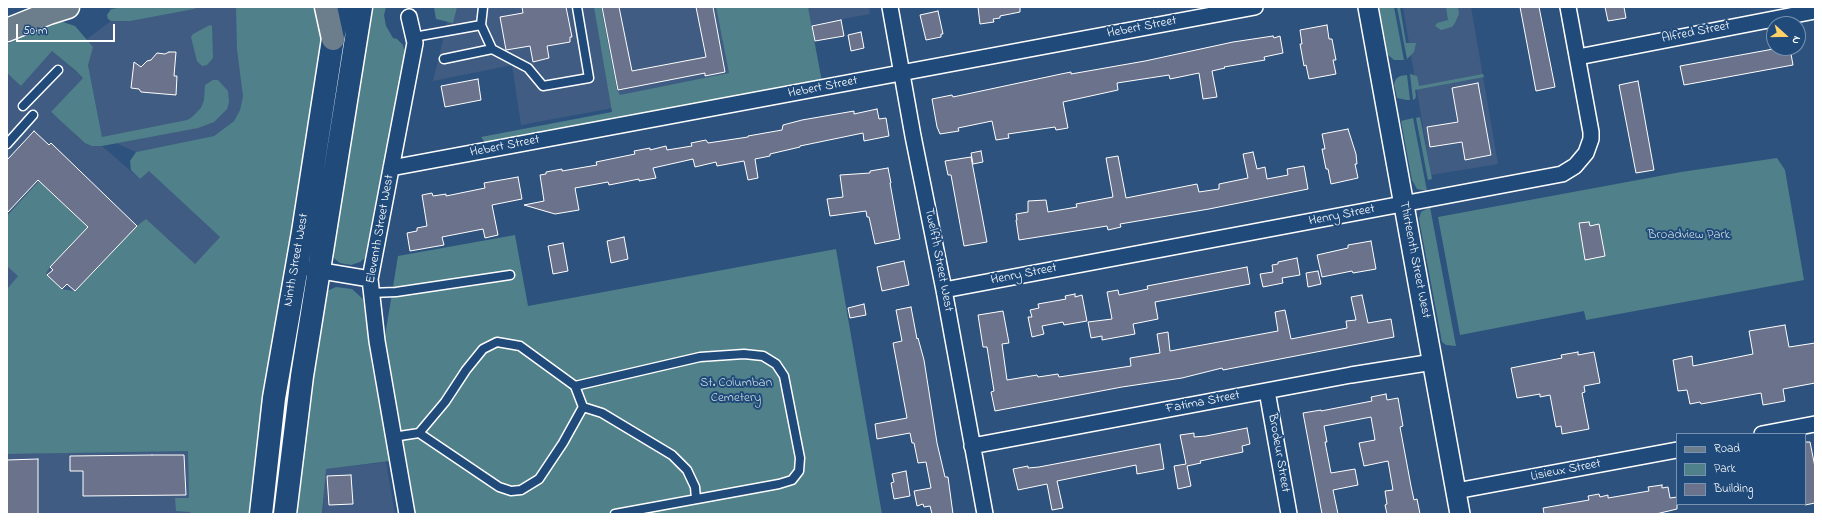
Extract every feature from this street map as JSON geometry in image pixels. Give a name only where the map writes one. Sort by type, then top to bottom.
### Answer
[{"type":"main road","points":[[7,30],[68,7]]},
{"type":"main road","points":[[326,7],[333,39]]},
{"type":"main road","name":"Ninth Street West","points":[[261,514],[274,398],[303,232],[333,39],[340,7]]},
{"type":"main road","name":"Ninth Street West","points":[[285,514],[301,384],[361,7]]},
{"type":"street","name":"Twelfth Street West","points":[[890,7],[985,514]]},
{"type":"street","name":"Hebert Street","points":[[391,168],[1255,7]]},
{"type":"street","name":"Thirteenth Street West","points":[[1368,7],[1460,514]]},
{"type":"street","name":"Henry Street","points":[[944,290],[1558,175],[1576,166],[1586,153],[1591,139],[1578,56],[1568,7]]},
{"type":"street","name":"Alfred Street","points":[[1578,56],[1815,11]]},
{"type":"street","name":"Eleventh Street West","points":[[407,514],[393,437],[370,286],[391,168],[416,43],[409,17]]},
{"type":"street","points":[[296,266],[370,286]]},
{"type":"street","name":"Fatima Street","points":[[972,446],[1351,375],[1433,362]]},
{"type":"street","name":"Brodeur Street","points":[[1267,391],[1289,514]]},
{"type":"street","points":[[1767,433],[1815,424]]},
{"type":"street","name":"Lisieux Street","points":[[1456,492],[1676,450]]},
{"type":"lane","points":[[482,7],[482,25],[492,49],[528,68],[543,86],[588,78],[577,7]]},
{"type":"lane","points":[[414,37],[482,25]]},
{"type":"lane","points":[[444,59],[492,49]]},
{"type":"lane","points":[[23,106],[58,70]]},
{"type":"lane","points":[[7,144],[33,115]]},
{"type":"lane","points":[[370,286],[396,292],[510,275]]},
{"type":"lane","points":[[393,437],[419,433],[446,402],[466,370],[483,349],[497,342],[520,346],[575,386],[583,407],[563,443],[539,479],[521,490],[511,491],[499,487],[419,433]]},
{"type":"lane","points":[[575,386],[700,357],[744,354],[763,356],[776,364],[784,376],[800,458],[799,471],[792,480],[779,484],[615,514]]},
{"type":"lane","points":[[583,407],[602,413],[672,455],[687,470],[695,488],[696,499]]},
{"type":"shaded area","points":[[199,7],[237,7],[243,96],[240,110],[234,121],[214,136],[136,152],[102,137],[88,65],[87,39],[111,21]]},
{"type":"shaded area","points":[[451,7],[716,7],[732,86],[521,125],[512,65],[433,81]]},
{"type":"shaded area","points":[[808,7],[869,7],[870,14],[811,25]]},
{"type":"shaded area","points":[[1403,7],[1471,7],[1498,164],[1431,175]]},
{"type":"shaded area","points":[[52,51],[83,78],[51,113],[102,146],[140,179],[149,170],[220,237],[195,264],[75,291],[18,276],[7,289],[7,73],[21,86]]},
{"type":"shaded area","points":[[194,450],[196,514],[7,514],[7,454]]},
{"type":"shaded area","points":[[386,462],[395,514],[323,514],[325,469]]},
{"type":"green space","points":[[124,7],[198,7],[130,21],[111,21],[108,19],[107,15],[111,9]]},
{"type":"green space","points":[[236,7],[320,7],[323,33],[252,514],[191,514],[190,512],[176,511],[175,498],[189,498],[188,451],[7,454],[7,289],[18,276],[7,266],[7,216],[39,181],[88,227],[46,273],[62,289],[75,291],[137,226],[146,219],[195,264],[220,237],[149,171],[140,179],[131,170],[130,161],[136,152],[214,136],[234,121],[240,110],[243,96],[237,49]]},
{"type":"green space","points":[[370,7],[386,7],[384,15],[386,26],[393,38],[397,39],[403,45],[405,54],[365,258],[360,262],[351,265],[340,263],[331,253]]},
{"type":"green space","points":[[434,7],[457,7],[453,23],[436,19]]},
{"type":"green space","points":[[594,7],[601,7],[617,90],[620,95],[729,73],[716,7],[808,7],[822,82],[486,144],[481,137],[612,112]]},
{"type":"green space","points":[[1379,7],[1394,7],[1404,60],[1394,60],[1388,55]]},
{"type":"green space","points":[[1397,7],[1400,7],[1406,43],[1416,43],[1414,52],[1407,59]]},
{"type":"green space","points":[[1446,7],[1458,7],[1459,14],[1452,27],[1441,30],[1435,26],[1437,23],[1448,20]]},
{"type":"green space","points":[[60,21],[75,26],[93,47],[88,65],[102,137],[191,118],[201,108],[204,100],[205,85],[213,80],[218,80],[228,91],[229,102],[227,109],[214,122],[198,128],[102,146],[92,146],[85,143],[51,112],[83,78],[76,71],[52,51],[21,86],[7,73],[7,44],[33,31]]},
{"type":"green space","points":[[210,25],[212,26],[213,58],[207,65],[202,66],[197,61],[191,37],[193,34]]},
{"type":"green space","points":[[1410,74],[1417,76],[1419,86],[1483,74],[1484,77],[1415,90],[1416,96],[1413,100]]},
{"type":"green space","points":[[1407,75],[1410,100],[1397,98],[1394,84],[1396,79],[1400,76]]},
{"type":"green space","points":[[1420,117],[1432,179],[1428,180],[1416,118]]},
{"type":"green space","points":[[1413,118],[1427,191],[1417,189],[1412,180],[1401,121]]},
{"type":"green space","name":"Broadview Park","points":[[1777,158],[1785,170],[1804,280],[1586,320],[1584,311],[1460,335],[1438,217],[1681,172]]},
{"type":"green space","points":[[1430,207],[1456,346],[1446,345],[1442,342],[1419,219],[1421,212]]},
{"type":"green space","name":"St. Columban Cemetery","points":[[515,235],[528,306],[836,249],[882,514],[416,514],[385,336],[398,256]]},
{"type":"green space","points":[[306,280],[309,281],[277,514],[268,514],[281,412]]},
{"type":"green space","points":[[336,287],[352,289],[363,299],[372,365],[390,461],[326,469],[322,514],[293,514],[298,460],[327,291]]},
{"type":"building","points":[[522,7],[566,7],[572,37],[570,37],[570,42],[547,46],[549,58],[533,62],[530,46],[506,50],[500,17],[523,13]]},
{"type":"building","points":[[602,7],[619,7],[632,71],[706,57],[696,7],[713,7],[725,72],[705,76],[705,73],[618,90]]},
{"type":"building","points":[[978,7],[1020,7],[1020,12],[1000,16],[1000,18],[993,19],[994,22],[980,24]]},
{"type":"building","points":[[1520,7],[1539,7],[1555,87],[1536,91]]},
{"type":"building","points":[[1605,7],[1624,7],[1626,18],[1608,21]]},
{"type":"building","points":[[938,11],[943,34],[941,34],[941,37],[926,40],[920,15]]},
{"type":"building","points":[[841,20],[844,36],[815,41],[812,26]]},
{"type":"building","points":[[1327,25],[1329,39],[1332,39],[1336,60],[1333,60],[1336,74],[1309,79],[1306,65],[1304,66],[1300,44],[1302,44],[1300,30]]},
{"type":"building","points":[[861,32],[864,48],[851,51],[848,35]]},
{"type":"building","points":[[1273,36],[1274,38],[1280,36],[1283,53],[1264,57],[1265,60],[1224,67],[1225,68],[1212,71],[1217,97],[1203,99],[1199,73],[1170,79],[1169,75],[1117,83],[1118,90],[1063,102],[1068,128],[1056,130],[1055,127],[1008,134],[1009,138],[996,140],[992,121],[958,128],[959,131],[940,134],[937,127],[932,99],[952,95],[953,97],[1071,72],[1071,74],[1145,61],[1233,42]]},
{"type":"building","points":[[1766,50],[1766,56],[1791,56],[1793,65],[1684,85],[1680,66]]},
{"type":"building","points":[[169,52],[176,52],[174,76],[177,76],[176,95],[141,92],[139,89],[131,88],[134,62],[141,67],[147,61],[151,60],[157,53],[165,54]]},
{"type":"building","points":[[478,79],[481,100],[445,107],[441,86]]},
{"type":"building","points":[[1638,81],[1654,170],[1636,173],[1619,85]]},
{"type":"building","points":[[1478,83],[1491,155],[1465,160],[1462,142],[1430,147],[1427,127],[1458,122],[1452,88]]},
{"type":"building","points":[[877,109],[879,119],[886,118],[889,136],[864,141],[863,133],[770,154],[770,156],[755,159],[758,178],[748,180],[744,161],[717,166],[716,162],[695,167],[693,159],[653,168],[656,178],[639,181],[639,179],[609,185],[608,182],[575,188],[579,210],[555,214],[524,205],[544,201],[540,175],[546,174],[546,172],[597,165],[596,162],[635,154],[634,151],[650,148],[650,150],[666,146],[667,150],[692,146],[691,143],[706,140],[708,143],[748,137],[782,130],[783,125],[802,120],[854,111],[854,114]]},
{"type":"building","points":[[1348,129],[1356,154],[1357,164],[1355,164],[1358,178],[1331,184],[1322,149],[1325,149],[1322,134]]},
{"type":"building","points":[[34,131],[49,145],[51,143],[137,226],[75,291],[67,284],[62,289],[47,275],[53,270],[50,267],[88,227],[38,180],[7,213],[7,160]]},
{"type":"building","points":[[981,151],[983,162],[973,164],[971,153]]},
{"type":"building","points":[[1253,152],[1257,169],[1265,167],[1267,179],[1288,175],[1287,169],[1304,166],[1308,189],[1209,209],[1120,224],[1121,227],[1108,230],[1107,226],[1019,240],[1016,214],[1028,212],[1028,201],[1046,200],[1048,212],[1077,207],[1076,204],[1113,197],[1106,158],[1118,156],[1126,198],[1197,184],[1199,192],[1219,189],[1219,184],[1248,178],[1243,154]]},
{"type":"building","points":[[971,157],[987,242],[964,246],[951,175],[948,175],[945,161]]},
{"type":"building","points":[[888,168],[900,239],[875,244],[869,217],[867,217],[866,211],[830,216],[827,199],[843,197],[840,175],[870,173],[870,171]]},
{"type":"building","points":[[518,177],[522,199],[492,205],[498,235],[485,238],[483,229],[442,237],[444,245],[410,251],[407,233],[417,231],[417,228],[427,226],[422,195],[432,193],[433,196],[446,194],[446,196],[485,188],[484,183]]},
{"type":"building","points":[[1589,222],[1590,226],[1599,224],[1605,256],[1585,260],[1579,223]]},
{"type":"building","points":[[624,237],[628,259],[611,263],[607,241]]},
{"type":"building","points":[[1371,241],[1376,269],[1353,273],[1352,271],[1322,277],[1317,255],[1348,248],[1348,245]]},
{"type":"building","points":[[563,243],[568,271],[553,274],[548,246]]},
{"type":"building","points":[[1297,258],[1300,275],[1282,278],[1283,283],[1263,287],[1260,274],[1273,272],[1272,265],[1278,264],[1278,262]]},
{"type":"building","points":[[904,261],[909,285],[882,291],[877,267]]},
{"type":"building","points":[[1247,267],[1250,284],[1155,302],[1158,319],[1133,324],[1135,334],[1102,340],[1102,336],[1091,338],[1088,322],[1112,319],[1107,292],[1118,290],[1119,295],[1148,289],[1147,286]]},
{"type":"building","points":[[1318,271],[1321,284],[1308,287],[1306,273]]},
{"type":"building","points":[[1075,294],[1075,297],[1082,295],[1087,321],[1064,325],[1063,322],[1042,326],[1044,334],[1032,337],[1028,317],[1032,317],[1030,310],[1039,308],[1038,304],[1066,299],[1065,296]]},
{"type":"building","points":[[1362,295],[1368,323],[1391,319],[1394,337],[1223,370],[1222,368],[1182,378],[1122,387],[995,411],[991,392],[994,391],[987,347],[983,347],[978,315],[1003,311],[1009,343],[1002,344],[1007,380],[1037,375],[1038,377],[1058,374],[1059,377],[1131,366],[1130,358],[1160,353],[1157,334],[1168,332],[1170,351],[1278,331],[1275,312],[1285,310],[1291,339],[1347,328],[1346,321],[1356,320],[1351,297]]},
{"type":"building","points":[[864,304],[866,315],[850,318],[848,308]]},
{"type":"building","points":[[911,307],[917,339],[918,338],[924,360],[937,443],[945,477],[948,477],[953,514],[932,514],[930,506],[924,507],[923,504],[917,506],[914,491],[931,488],[926,462],[918,463],[914,443],[912,443],[910,433],[877,439],[875,424],[907,418],[893,343],[902,341],[896,310]]},
{"type":"building","points":[[1785,325],[1789,347],[1815,343],[1815,383],[1783,389],[1785,401],[1763,405],[1761,393],[1701,404],[1700,402],[1690,404],[1687,390],[1678,391],[1673,360],[1692,356],[1693,366],[1753,354],[1749,331]]},
{"type":"building","points":[[1578,352],[1578,355],[1594,352],[1600,383],[1584,386],[1585,392],[1582,393],[1589,429],[1562,434],[1561,426],[1556,427],[1550,395],[1540,397],[1540,394],[1517,398],[1511,368],[1562,358],[1561,355]]},
{"type":"building","points":[[1386,394],[1387,400],[1398,398],[1403,426],[1400,427],[1411,486],[1414,500],[1417,499],[1420,514],[1387,514],[1385,505],[1387,504],[1385,491],[1393,490],[1388,461],[1364,466],[1359,443],[1375,440],[1371,417],[1324,426],[1327,442],[1325,442],[1331,473],[1355,469],[1358,485],[1333,490],[1338,514],[1322,514],[1303,413],[1372,401],[1371,397]]},
{"type":"building","points":[[1247,428],[1250,444],[1242,446],[1243,452],[1200,461],[1201,463],[1187,466],[1191,486],[1178,489],[1174,466],[1186,464],[1180,435],[1194,433],[1194,437],[1206,436]]},
{"type":"building","points":[[1806,442],[1810,442],[1815,467],[1815,503],[1806,505]]},
{"type":"building","points":[[1160,444],[1164,469],[1137,474],[1136,465],[1057,481],[1063,508],[1052,510],[1047,484],[1018,490],[1013,469],[1028,466],[1028,468],[1039,467]]},
{"type":"building","points":[[184,455],[186,495],[83,496],[83,471],[70,471],[70,456]]},
{"type":"building","points":[[38,459],[38,514],[7,514],[7,460]]},
{"type":"building","points":[[906,471],[910,496],[894,499],[891,483],[894,482],[892,474]]},
{"type":"building","points":[[351,475],[353,504],[329,505],[327,476]]},
{"type":"building","points":[[1662,485],[1662,488],[1668,487],[1670,498],[1676,497],[1677,509],[1656,514],[1544,514],[1543,508],[1589,500],[1588,496],[1599,494],[1600,497],[1608,495],[1608,498],[1649,491],[1648,487]]}]
